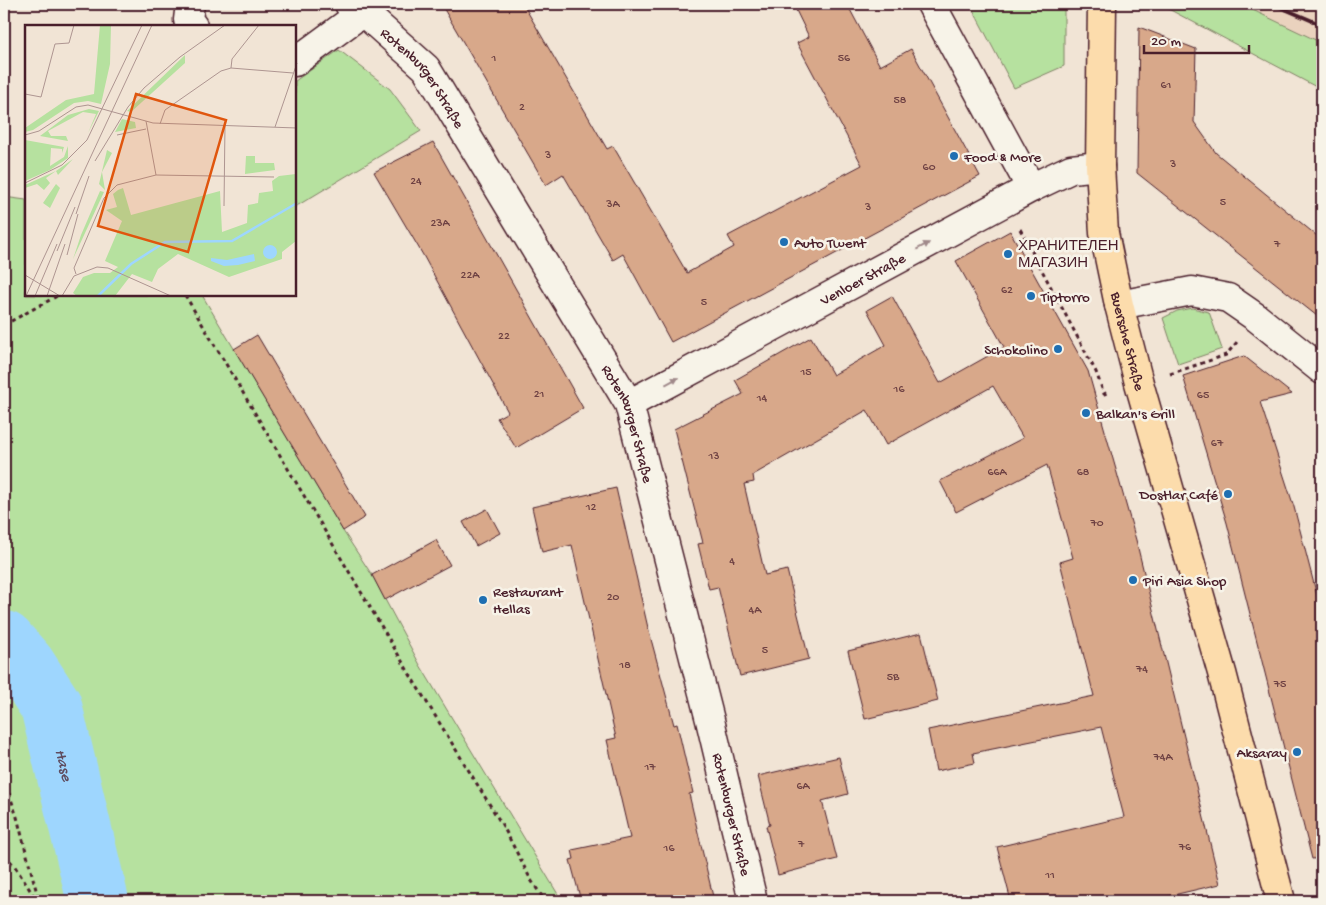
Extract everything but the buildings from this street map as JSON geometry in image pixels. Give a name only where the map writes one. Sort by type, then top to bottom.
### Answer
[{"type":"main road","name":"Buersche Straße","points":[[1102,4],[1100,166],[1104,233],[1119,305],[1139,383],[1220,664],[1281,901]]},
{"type":"street","points":[[190,4],[188,20],[192,25]]},
{"type":"street","points":[[931,4],[1031,188]]},
{"type":"street","points":[[296,61],[356,8]]},
{"type":"street","name":"Rotenburger Straße","points":[[356,8],[426,68],[629,404],[710,720],[753,901]]},
{"type":"street","name":"Venloer Straße","points":[[629,404],[1070,168],[1100,166]]},
{"type":"street","points":[[1119,305],[1192,291],[1228,298],[1257,318],[1322,370]]},
{"type":"path","points":[[1006,202],[1096,372],[1104,394]]},
{"type":"path","points":[[4,325],[57,296]]},
{"type":"path","points":[[186,296],[415,683],[504,828],[531,880],[545,901]]},
{"type":"path","points":[[1175,372],[1226,355],[1257,318]]},
{"type":"path","points":[[4,778],[17,818],[38,901]]},
{"type":"path","points":[[4,855],[14,865],[38,901]]},
{"type":"shaded area","points":[[1240,4],[1322,4],[1322,43]]},
{"type":"green space","points":[[970,4],[1064,4],[1064,66],[1014,88]]},
{"type":"green space","points":[[1159,4],[1240,4],[1322,43],[1322,90]]},
{"type":"green space","points":[[339,50],[390,89],[421,131],[296,206],[296,80]]},
{"type":"green space","points":[[4,197],[25,200],[25,296],[203,296],[343,531],[372,575],[420,665],[562,901],[4,901]]},
{"type":"green space","points":[[1192,308],[1209,312],[1222,349],[1178,364],[1163,318],[1177,311]]},
{"type":"waterway","name":"Hase","points":[[4,642],[25,666],[51,706],[98,901]]},
{"type":"railway","points":[[1273,4],[1322,25]]},
{"type":"place","name":"Food & More","points":[[954,156]]},
{"type":"place","name":"Auto Twent","points":[[784,242]]},
{"type":"place","name":"ХРАНИТЕЛЕН МАГАЗИН","points":[[1008,254]]},
{"type":"place","name":"Tiptorro","points":[[1031,296]]},
{"type":"place","name":"Schokolino","points":[[1058,349]]},
{"type":"place","name":"Balkan's Grill","points":[[1086,413]]},
{"type":"place","name":"Dostlar Café","points":[[1228,494]]},
{"type":"place","name":"Piri Asia Shop","points":[[1133,580]]},
{"type":"place","name":"Restaurant Hellas","points":[[483,600]]},
{"type":"place","name":"Aksaray","points":[[1297,752]]}]
